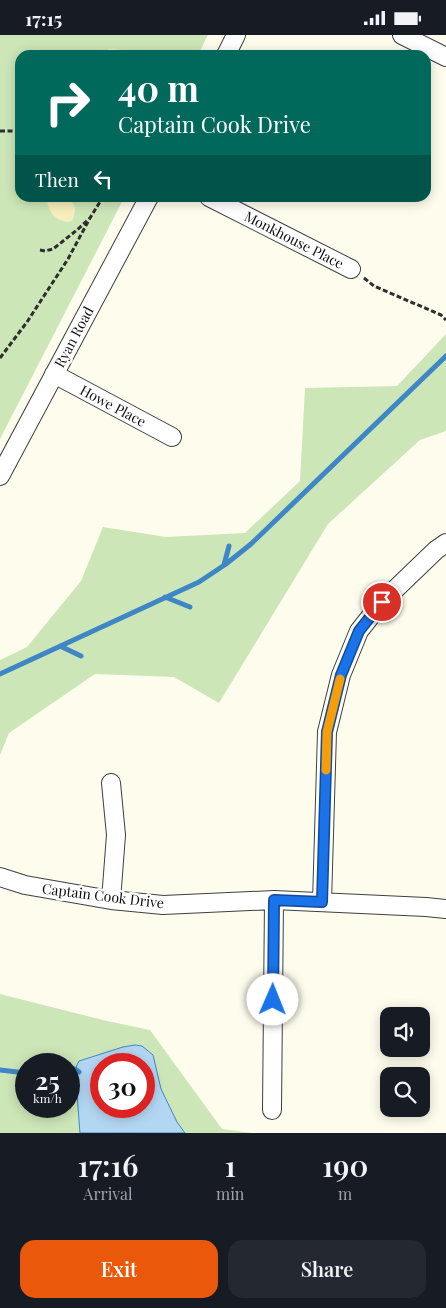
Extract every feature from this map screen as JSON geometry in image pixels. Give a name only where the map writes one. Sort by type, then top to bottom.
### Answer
[{"type":"street","points":[[228,50],[236,35]]},
{"type":"street","points":[[402,35],[446,57]]},
{"type":"street","name":"Ryan Road","points":[[0,476],[147,202]]},
{"type":"street","name":"Monkhouse Place","points":[[220,202],[352,269]]},
{"type":"street","name":"Howe Place","points":[[54,374],[172,437]]},
{"type":"street","points":[[322,902],[327,732],[341,675],[359,631],[376,609],[436,550],[446,543]]},
{"type":"street","points":[[111,783],[116,835],[111,900]]},
{"type":"street","name":"Captain Cook Drive","points":[[0,877],[25,885],[111,900],[163,905],[274,900],[446,909]]},
{"type":"street","points":[[272,1110],[274,900]]},
{"type":"path","points":[[0,131],[15,131]]},
{"type":"path","points":[[0,358],[27,322],[68,259],[100,202]]},
{"type":"path","points":[[40,250],[53,249],[90,218]]},
{"type":"path","points":[[352,269],[374,286],[441,315],[446,320]]},
{"type":"green space","points":[[0,35],[208,35],[200,50],[15,50],[15,202],[122,202],[0,439]]},
{"type":"green space","points":[[446,334],[446,431],[420,440],[328,524],[219,703],[174,677],[95,674],[9,733],[0,755],[0,660],[27,647],[81,581],[103,527],[166,537],[245,533],[300,481],[305,388],[397,386]]},
{"type":"green space","points":[[0,994],[150,1030],[222,1129],[252,1133],[0,1133]]},
{"type":"sand","points":[[47,202],[71,202],[75,208],[72,221],[67,222],[58,219]]},
{"type":"water","points":[[135,1045],[142,1046],[151,1053],[104,1053]]},
{"type":"water","points":[[90,1058],[90,1118],[155,1118],[155,1064],[161,1089],[177,1122],[185,1133],[80,1133],[80,1061]]},
{"type":"waterway","points":[[0,674],[199,582],[226,564],[251,544],[446,356]]},
{"type":"waterway","points":[[224,565],[229,546]]},
{"type":"waterway","points":[[165,597],[190,607]]},
{"type":"waterway","points":[[60,646],[81,656]]},
{"type":"waterway","points":[[0,1070],[15,1072]]},
{"type":"slow traffic","points":[[326,770],[327,732],[340,679]]},
{"type":"route","points":[[273,1000],[274,900],[322,902],[327,732],[341,675],[359,631],[382,602]]}]
